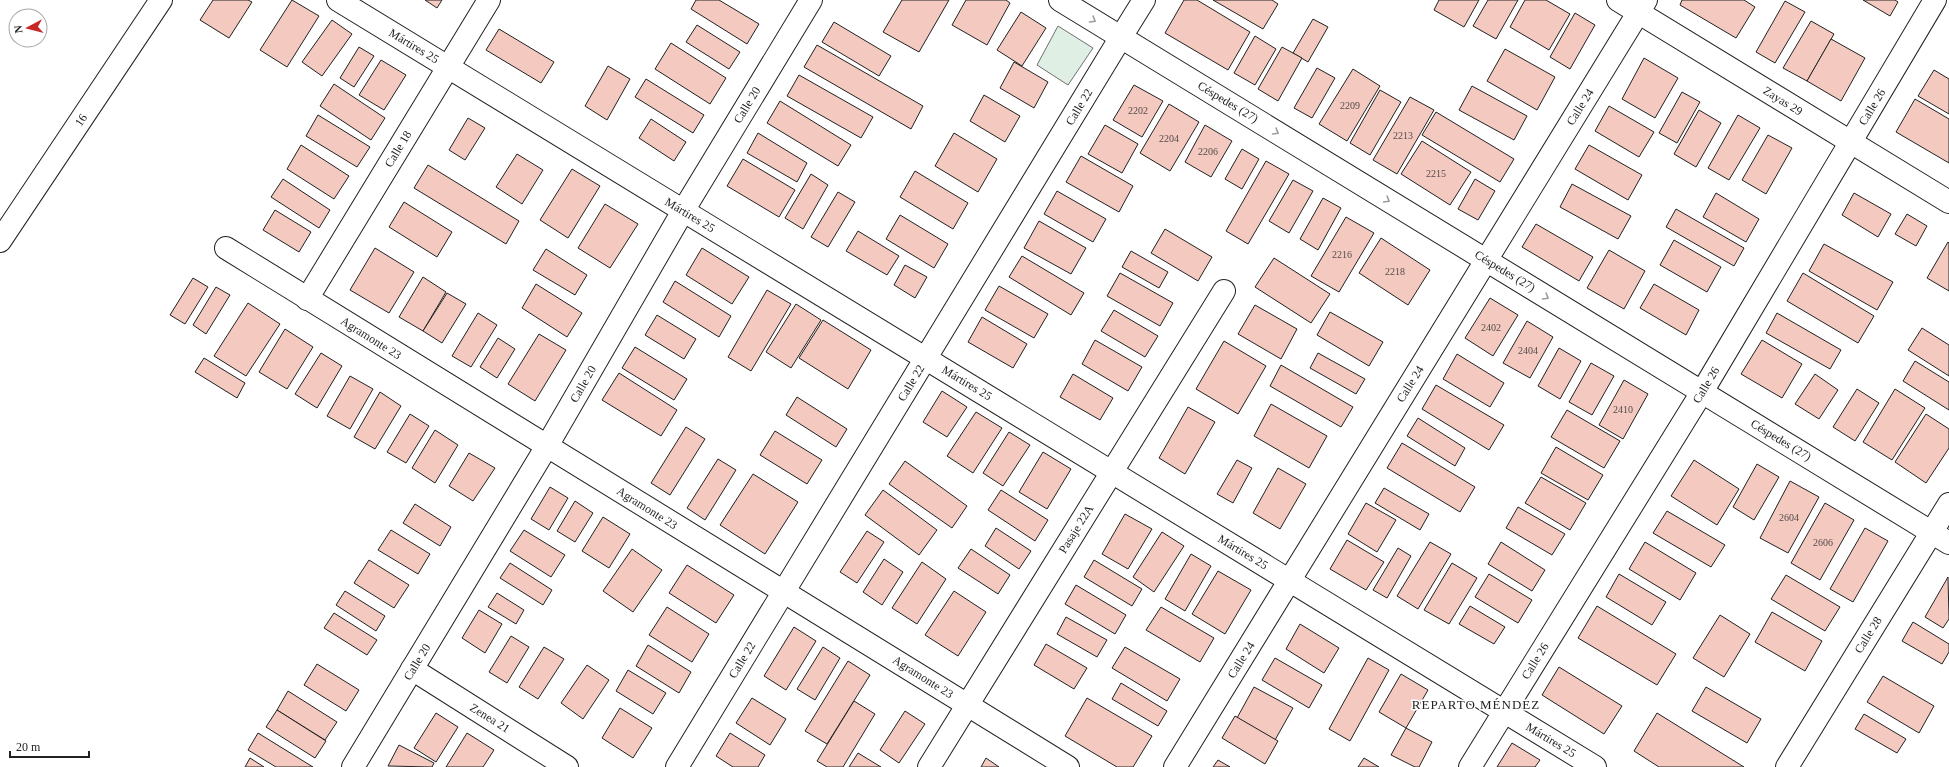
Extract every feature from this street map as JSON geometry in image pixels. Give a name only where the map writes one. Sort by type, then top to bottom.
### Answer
[{"type":"street","name":"16","points":[[0,241],[161,0]]},
{"type":"street","name":"Mártires 25","points":[[338,0],[1595,767]]},
{"type":"street","name":"Calle 18","points":[[307,299],[489,0]]},
{"type":"street","name":"Calle 20","points":[[353,767],[547,446],[683,211],[811,0]]},
{"type":"street","name":"Céspedes (27)","points":[[1060,0],[1941,537]]},
{"type":"street","name":"Calle 22","points":[[677,767],[1144,0]]},
{"type":"street","name":"Zayas 29","points":[[1618,0],[1642,6],[1850,143],[1949,202]]},
{"type":"street","name":"Calle 26","points":[[1470,767],[1702,392],[1936,0]]},
{"type":"street","name":"Calle 24","points":[[1175,767],[1642,6]]},
{"type":"street","name":"Agramonte 23","points":[[226,248],[1068,767]]},
{"type":"street","name":"Pasaje 22A","points":[[929,767],[1224,291]]},
{"type":"street","name":"Calle 28","points":[[1787,767],[1941,537],[1949,504]]},
{"type":"street","name":"Zenea 21","points":[[412,669],[567,767]]},
{"type":"green space","points":[[1058,26],[1093,48],[1068,85],[1037,65]]},
{"type":"building","points":[[213,0],[248,0],[252,2],[229,38],[200,20]]},
{"type":"building","points":[[292,0],[319,16],[287,67],[260,50]]},
{"type":"building","points":[[425,0],[442,0],[437,8]]},
{"type":"building","points":[[696,0],[719,0],[759,24],[747,44],[691,9]]},
{"type":"building","points":[[902,0],[949,0],[919,52],[883,32]]},
{"type":"building","points":[[966,0],[1006,0],[1010,3],[987,45],[952,25]]},
{"type":"building","points":[[1184,0],[1197,0],[1250,32],[1228,70],[1165,33]]},
{"type":"building","points":[[1213,0],[1272,0],[1278,4],[1263,29]]},
{"type":"building","points":[[1439,0],[1479,0],[1464,27],[1434,10]]},
{"type":"building","points":[[1488,0],[1518,0],[1496,39],[1473,26]]},
{"type":"building","points":[[1525,0],[1546,0],[1570,14],[1549,50],[1510,27]]},
{"type":"building","points":[[1682,0],[1744,0],[1755,7],[1736,38],[1680,5]]},
{"type":"building","points":[[1863,0],[1895,0],[1898,2],[1890,16]]},
{"type":"building","points":[[1785,1],[1805,12],[1775,63],[1756,52]]},
{"type":"building","points":[[1021,12],[1046,28],[1022,66],[997,50]]},
{"type":"building","points":[[1575,13],[1595,25],[1570,69],[1550,57]]},
{"type":"building","points":[[1313,19],[1328,27],[1308,62],[1293,53]]},
{"type":"building","points":[[332,20],[352,34],[322,76],[302,62]]},
{"type":"building","points":[[1811,21],[1834,34],[1807,81],[1783,68]]},
{"type":"building","points":[[834,22],[891,56],[879,76],[822,42]]},
{"type":"building","points":[[697,25],[740,52],[729,69],[686,42]]},
{"type":"building","points":[[499,29],[554,62],[541,83],[486,50]]},
{"type":"building","points":[[1255,36],[1276,49],[1255,85],[1234,73]]},
{"type":"building","points":[[1831,39],[1865,58],[1841,101],[1807,81]]},
{"type":"building","points":[[671,43],[726,78],[710,104],[655,69]]},
{"type":"building","points":[[817,45],[923,106],[911,129],[804,67]]},
{"type":"building","points":[[359,47],[374,56],[354,87],[340,78]]},
{"type":"building","points":[[1282,47],[1302,58],[1278,101],[1258,89]]},
{"type":"building","points":[[1505,49],[1555,77],[1537,110],[1487,81]]},
{"type":"building","points":[[1644,58],[1678,78],[1655,118],[1622,99]]},
{"type":"building","points":[[381,60],[406,75],[384,110],[359,95]]},
{"type":"building","points":[[1014,62],[1048,82],[1034,108],[1000,88]]},
{"type":"building","points":[[608,66],[630,79],[607,120],[585,106]]},
{"type":"building","points":[[1317,68],[1335,78],[1312,118],[1294,108]]},
{"type":"building","points":[[1353,69],[1380,86],[1347,141],[1319,124]]},
{"type":"building","points":[[1934,70],[1949,79],[1949,114],[1918,96]]},
{"type":"building","points":[[799,75],[873,117],[861,138],[787,96]]},
{"type":"building","points":[[646,79],[704,115],[693,133],[635,97]]},
{"type":"building","points":[[334,84],[385,118],[371,140],[320,106]]},
{"type":"building","points":[[1134,85],[1163,101],[1142,137],[1113,120]]},
{"type":"building","points":[[1472,86],[1527,116],[1514,140],[1459,110]]},
{"type":"building","points":[[1380,90],[1401,102],[1370,155],[1350,143]]},
{"type":"building","points":[[1682,92],[1700,102],[1677,143],[1659,133]]},
{"type":"building","points":[[984,95],[1020,116],[1005,142],[970,121]]},
{"type":"building","points":[[1410,97],[1434,110],[1397,174],[1373,160]]},
{"type":"building","points":[[1915,99],[1949,119],[1949,163],[1896,132]]},
{"type":"building","points":[[780,101],[851,145],[838,166],[767,123]]},
{"type":"building","points":[[1169,104],[1199,122],[1170,171],[1140,153]]},
{"type":"building","points":[[1609,106],[1654,132],[1639,157],[1595,131]]},
{"type":"building","points":[[1699,110],[1721,123],[1696,167],[1674,154]]},
{"type":"building","points":[[1436,112],[1514,159],[1500,182],[1422,135]]},
{"type":"building","points":[[318,115],[370,147],[357,167],[306,136]]},
{"type":"building","points":[[1738,115],[1760,128],[1729,180],[1708,168]]},
{"type":"building","points":[[468,118],[485,128],[465,160],[449,150]]},
{"type":"building","points":[[651,119],[686,142],[674,161],[639,138]]},
{"type":"building","points":[[1105,125],[1138,144],[1122,173],[1088,154]]},
{"type":"building","points":[[1205,125],[1232,141],[1211,177],[1185,162]]},
{"type":"building","points":[[758,133],[807,163],[797,182],[747,153]]},
{"type":"building","points":[[954,133],[997,159],[978,192],[935,166]]},
{"type":"building","points":[[1768,135],[1792,148],[1766,194],[1742,180]]},
{"type":"building","points":[[1422,141],[1471,172],[1450,205],[1401,174]]},
{"type":"building","points":[[301,145],[349,176],[334,199],[287,169]]},
{"type":"building","points":[[1589,145],[1642,175],[1628,200],[1575,169]]},
{"type":"building","points":[[1242,149],[1259,159],[1242,189],[1225,179]]},
{"type":"building","points":[[517,154],[543,170],[522,204],[496,187]]},
{"type":"building","points":[[1081,156],[1133,186],[1119,212],[1066,182]]},
{"type":"building","points":[[743,159],[795,190],[779,217],[727,186]]},
{"type":"building","points":[[1266,161],[1289,174],[1248,244],[1226,231]]},
{"type":"building","points":[[428,165],[519,221],[506,244],[414,188]]},
{"type":"building","points":[[572,169],[600,186],[568,238],[540,220]]},
{"type":"building","points":[[915,171],[968,203],[953,229],[900,197]]},
{"type":"building","points":[[811,174],[828,185],[803,229],[785,218]]},
{"type":"building","points":[[283,179],[330,210],[319,228],[271,197]]},
{"type":"building","points":[[1475,179],[1495,191],[1478,220],[1458,209]]},
{"type":"building","points":[[1293,180],[1313,191],[1289,233],[1269,221]]},
{"type":"building","points":[[1572,184],[1631,216],[1618,239],[1560,207]]},
{"type":"building","points":[[1057,191],[1106,219],[1093,242],[1044,214]]},
{"type":"building","points":[[838,192],[855,202],[828,247],[811,237]]},
{"type":"building","points":[[1716,193],[1759,219],[1746,242],[1703,217]]},
{"type":"building","points":[[1854,193],[1891,214],[1878,237],[1842,215]]},
{"type":"building","points":[[1323,198],[1341,208],[1318,250],[1300,239]]},
{"type":"building","points":[[404,202],[452,232],[437,257],[389,227]]},
{"type":"building","points":[[605,204],[638,224],[610,268],[578,248]]},
{"type":"building","points":[[1676,209],[1744,248],[1734,266],[1666,227]]},
{"type":"building","points":[[275,210],[311,232],[299,252],[263,230]]},
{"type":"building","points":[[1907,214],[1927,226],[1916,246],[1895,234]]},
{"type":"building","points":[[900,215],[948,244],[934,268],[886,239]]},
{"type":"building","points":[[1346,217],[1374,233],[1339,292],[1311,276]]},
{"type":"building","points":[[1039,221],[1086,248],[1071,274],[1024,248]]},
{"type":"building","points":[[1536,224],[1593,257],[1579,281],[1522,247]]},
{"type":"building","points":[[1165,229],[1212,257],[1198,281],[1151,253]]},
{"type":"building","points":[[858,231],[899,256],[887,275],[846,251]]},
{"type":"building","points":[[1381,238],[1430,270],[1408,305],[1359,273]]},
{"type":"building","points":[[1674,240],[1721,267],[1707,292],[1660,265]]},
{"type":"building","points":[[1948,242],[1949,243],[1949,291],[1927,278]]},
{"type":"building","points":[[1824,244],[1893,282],[1877,310],[1809,271]]},
{"type":"building","points":[[375,248],[414,272],[389,313],[350,290]]},
{"type":"building","points":[[702,248],[749,277],[732,304],[686,275]]},
{"type":"building","points":[[546,249],[587,275],[575,295],[533,270]]},
{"type":"building","points":[[1609,250],[1645,271],[1624,309],[1587,288]]},
{"type":"building","points":[[1131,251],[1168,272],[1159,288],[1122,267]]},
{"type":"building","points":[[1022,256],[1084,293],[1071,315],[1009,277]]},
{"type":"building","points":[[1274,258],[1330,294],[1311,323],[1255,287]]},
{"type":"building","points":[[905,265],[927,277],[915,298],[894,285]]},
{"type":"building","points":[[1120,273],[1173,303],[1160,326],[1107,296]]},
{"type":"building","points":[[1803,273],[1874,316],[1858,343],[1787,301]]},
{"type":"building","points":[[423,277],[446,292],[423,331],[399,317]]},
{"type":"building","points":[[193,278],[208,287],[185,324],[170,315]]},
{"type":"building","points":[[675,281],[731,316],[719,337],[663,302]]},
{"type":"building","points":[[536,284],[582,313],[567,337],[522,308]]},
{"type":"building","points":[[1654,284],[1699,310],[1686,335],[1640,308]]},
{"type":"building","points":[[999,286],[1048,314],[1034,338],[985,310]]},
{"type":"building","points":[[216,287],[230,295],[206,334],[193,325]]},
{"type":"building","points":[[767,290],[791,304],[751,371],[728,357]]},
{"type":"building","points":[[447,293],[466,304],[442,343],[423,331]]},
{"type":"building","points":[[1490,298],[1518,315],[1493,356],[1465,338]]},
{"type":"building","points":[[248,303],[280,324],[246,376],[214,356]]},
{"type":"building","points":[[796,304],[821,320],[791,368],[766,352]]},
{"type":"building","points":[[1255,305],[1297,329],[1281,359],[1238,334]]},
{"type":"building","points":[[1114,310],[1158,336],[1145,357],[1101,331]]},
{"type":"building","points":[[1330,312],[1383,342],[1369,366],[1317,335]]},
{"type":"building","points":[[478,313],[497,325],[471,367],[452,356]]},
{"type":"building","points":[[1777,313],[1841,350],[1830,369],[1766,333]]},
{"type":"building","points":[[657,315],[696,339],[684,359],[645,335]]},
{"type":"building","points":[[982,317],[1027,344],[1013,368],[968,342]]},
{"type":"building","points":[[823,320],[871,350],[848,389],[799,358]]},
{"type":"building","points":[[1527,321],[1553,337],[1530,378],[1503,363]]},
{"type":"building","points":[[1922,328],[1949,345],[1949,376],[1908,350]]},
{"type":"building","points":[[285,329],[313,347],[287,389],[259,372]]},
{"type":"building","points":[[539,334],[566,350],[535,401],[508,384]]},
{"type":"building","points":[[498,338],[515,349],[497,378],[480,367]]},
{"type":"building","points":[[1095,340],[1142,367],[1128,391],[1082,364]]},
{"type":"building","points":[[1762,340],[1802,364],[1782,398],[1741,374]]},
{"type":"building","points":[[1224,341],[1266,366],[1238,414],[1196,389]]},
{"type":"building","points":[[635,347],[687,379],[674,400],[622,368]]},
{"type":"building","points":[[1559,348],[1581,361],[1560,399],[1538,386]]},
{"type":"building","points":[[321,353],[342,366],[317,408],[295,394]]},
{"type":"building","points":[[1318,353],[1365,379],[1356,394],[1310,368]]},
{"type":"building","points":[[1457,354],[1504,383],[1490,407],[1443,379]]},
{"type":"building","points":[[204,358],[245,383],[237,398],[195,372]]},
{"type":"building","points":[[1915,361],[1949,382],[1949,410],[1903,381]]},
{"type":"building","points":[[1591,363],[1614,376],[1592,415],[1569,402]]},
{"type":"building","points":[[1281,365],[1353,407],[1341,427],[1270,386]]},
{"type":"building","points":[[619,373],[677,410],[661,436],[602,400]]},
{"type":"building","points":[[1073,374],[1113,398],[1100,420],[1060,397]]},
{"type":"building","points":[[1815,374],[1838,390],[1819,419],[1795,404]]},
{"type":"building","points":[[350,376],[373,389],[350,429],[327,416]]},
{"type":"building","points":[[1624,380],[1648,394],[1623,439],[1599,425]]},
{"type":"building","points":[[1436,385],[1504,425],[1489,450],[1422,409]]},
{"type":"building","points":[[1857,389],[1879,403],[1855,441],[1833,427]]},
{"type":"building","points":[[1895,389],[1925,408],[1892,460],[1863,442]]},
{"type":"building","points":[[942,391],[967,407],[947,437],[923,422]]},
{"type":"building","points":[[380,392],[401,406],[375,449],[354,437]]},
{"type":"building","points":[[797,397],[847,429],[836,447],[786,415]]},
{"type":"building","points":[[1271,404],[1327,436],[1309,468],[1254,436]]},
{"type":"building","points":[[1188,407],[1215,422],[1185,474],[1159,458]]},
{"type":"building","points":[[1567,410],[1620,441],[1604,468],[1551,437]]},
{"type":"building","points":[[976,412],[1002,428],[973,473],[947,456]]},
{"type":"building","points":[[410,414],[429,426],[406,463],[387,452]]},
{"type":"building","points":[[1926,414],[1949,429],[1949,448],[1926,483],[1895,462]]},
{"type":"building","points":[[1418,418],[1465,448],[1455,466],[1407,436]]},
{"type":"building","points":[[686,427],[705,439],[670,495],[651,483]]},
{"type":"building","points":[[435,430],[458,445],[435,483],[412,468]]},
{"type":"building","points":[[775,431],[822,460],[807,484],[760,455]]},
{"type":"building","points":[[1009,432],[1030,445],[1003,486],[983,473]]},
{"type":"building","points":[[1402,443],[1475,487],[1460,512],[1387,468]]},
{"type":"building","points":[[1556,447],[1603,475],[1588,500],[1541,473]]},
{"type":"building","points":[[1043,452],[1071,469],[1047,509],[1019,492]]},
{"type":"building","points":[[469,453],[495,468],[473,501],[449,486]]},
{"type":"building","points":[[718,459],[736,470],[705,520],[687,508]]},
{"type":"building","points":[[1237,460],[1252,468],[1233,503],[1217,494]]},
{"type":"building","points":[[1694,460],[1739,489],[1717,525],[1671,496]]},
{"type":"building","points":[[905,461],[967,506],[952,528],[889,484]]},
{"type":"building","points":[[1757,464],[1779,477],[1754,520],[1733,507]]},
{"type":"building","points":[[1278,468],[1306,484],[1280,529],[1253,513]]},
{"type":"building","points":[[753,474],[798,502],[765,554],[720,525]]},
{"type":"building","points":[[1541,477],[1586,503],[1570,530],[1525,503]]},
{"type":"building","points":[[1790,481],[1819,497],[1788,553],[1760,538]]},
{"type":"building","points":[[550,487],[568,498],[549,530],[531,519]]},
{"type":"building","points":[[1384,488],[1429,514],[1420,530],[1375,503]]},
{"type":"building","points":[[883,490],[937,530],[919,555],[865,515]]},
{"type":"building","points":[[1001,490],[1048,520],[1035,541],[988,510]]},
{"type":"building","points":[[575,501],[593,513],[575,542],[557,531]]},
{"type":"building","points":[[1366,503],[1396,520],[1377,552],[1348,534]]},
{"type":"building","points":[[1825,503],[1854,520],[1820,580],[1791,563]]},
{"type":"building","points":[[415,504],[451,527],[440,546],[403,523]]},
{"type":"building","points":[[1518,507],[1565,534],[1552,555],[1506,528]]},
{"type":"building","points":[[1667,511],[1725,545],[1711,567],[1653,533]]},
{"type":"building","points":[[1125,514],[1152,529],[1128,569],[1102,554]]},
{"type":"building","points":[[603,517],[630,534],[609,568],[582,551]]},
{"type":"building","points":[[996,528],[1031,551],[1019,569],[985,546]]},
{"type":"building","points":[[1865,528],[1888,541],[1853,602],[1830,589]]},
{"type":"building","points":[[391,530],[430,554],[418,574],[378,550]]},
{"type":"building","points":[[524,530],[565,555],[551,577],[510,551]]},
{"type":"building","points":[[867,531],[884,542],[857,583],[840,572]]},
{"type":"building","points":[[1162,532],[1184,546],[1154,592],[1133,577]]},
{"type":"building","points":[[1347,540],[1384,562],[1366,590],[1330,569]]},
{"type":"building","points":[[1430,542],[1451,554],[1418,609],[1397,596]]},
{"type":"building","points":[[1501,542],[1545,570],[1532,591],[1488,564]]},
{"type":"building","points":[[1645,542],[1696,573],[1680,600],[1629,569]]},
{"type":"building","points":[[1398,548],[1411,556],[1387,598],[1373,590]]},
{"type":"building","points":[[632,549],[662,570],[633,612],[603,591]]},
{"type":"building","points":[[971,549],[1010,575],[998,594],[958,568]]},
{"type":"building","points":[[1191,554],[1211,566],[1185,611],[1165,599]]},
{"type":"building","points":[[884,559],[903,572],[882,605],[863,592]]},
{"type":"building","points":[[369,560],[409,585],[394,608],[354,583]]},
{"type":"building","points":[[1094,560],[1142,589],[1132,606],[1084,577]]},
{"type":"building","points":[[922,562],[946,579],[917,624],[892,608]]},
{"type":"building","points":[[510,563],[552,590],[543,605],[500,578]]},
{"type":"building","points":[[1452,563],[1477,578],[1449,624],[1424,610]]},
{"type":"building","points":[[687,565],[734,595],[716,623],[669,593]]},
{"type":"building","points":[[1218,571],[1251,590],[1225,634],[1192,614]]},
{"type":"building","points":[[1489,574],[1532,600],[1518,623],[1475,597]]},
{"type":"building","points":[[1619,574],[1666,602],[1652,625],[1606,597]]},
{"type":"building","points":[[1786,575],[1840,607],[1825,631],[1771,599]]},
{"type":"building","points":[[1948,577],[1949,619],[1943,628],[1925,617]]},
{"type":"building","points":[[1076,585],[1126,615],[1115,634],[1065,604]]},
{"type":"building","points":[[345,591],[385,616],[376,631],[336,605]]},
{"type":"building","points":[[954,591],[986,612],[958,656],[925,635]]},
{"type":"building","points":[[497,593],[524,610],[516,624],[488,607]]},
{"type":"building","points":[[1470,606],[1505,627],[1494,644],[1459,624]]},
{"type":"building","points":[[1597,606],[1676,654],[1657,685],[1578,638]]},
{"type":"building","points":[[667,607],[709,634],[692,662],[649,635]]},
{"type":"building","points":[[1161,607],[1214,638],[1200,662],[1146,630]]},
{"type":"building","points":[[479,610],[502,624],[485,653],[462,638]]},
{"type":"building","points":[[1772,612],[1822,641],[1805,671],[1755,642]]},
{"type":"building","points":[[334,613],[377,640],[367,655],[324,628]]},
{"type":"building","points":[[1720,615],[1750,634],[1724,677],[1693,658]]},
{"type":"building","points":[[1066,617],[1107,640],[1097,657],[1057,634]]},
{"type":"building","points":[[1913,622],[1949,644],[1949,652],[1942,664],[1902,641]]},
{"type":"building","points":[[1300,624],[1339,648],[1324,673],[1286,649]]},
{"type":"building","points":[[794,627],[816,641],[786,690],[764,676]]},
{"type":"building","points":[[511,636],[529,647],[507,683],[489,672]]},
{"type":"building","points":[[1046,644],[1087,668],[1074,689],[1034,665]]},
{"type":"building","points":[[648,645],[691,672],[679,693],[636,666]]},
{"type":"building","points":[[544,647],[564,659],[538,699],[519,687]]},
{"type":"building","points":[[823,647],[840,658],[815,700],[797,689]]},
{"type":"building","points":[[1125,647],[1180,679],[1167,701],[1112,668]]},
{"type":"building","points":[[1275,658],[1322,685],[1309,708],[1262,680]]},
{"type":"building","points":[[1368,658],[1389,670],[1350,741],[1329,729]]},
{"type":"building","points":[[848,661],[870,675],[827,744],[805,731]]},
{"type":"building","points":[[317,664],[359,690],[346,711],[304,685]]},
{"type":"building","points":[[587,665],[609,680],[583,719],[561,703]]},
{"type":"building","points":[[1559,667],[1622,706],[1604,734],[1542,695]]},
{"type":"building","points":[[628,670],[666,693],[653,714],[616,691]]},
{"type":"building","points":[[1401,674],[1428,690],[1406,728],[1379,712]]},
{"type":"building","points":[[1883,676],[1934,706],[1919,733],[1867,702]]},
{"type":"building","points":[[1121,683],[1167,711],[1158,726],[1112,699]]},
{"type":"building","points":[[1254,687],[1293,708],[1275,740],[1237,718]]},
{"type":"building","points":[[1706,687],[1761,719],[1747,743],[1692,711]]},
{"type":"building","points":[[288,691],[337,722],[325,740],[277,710]]},
{"type":"building","points":[[752,698],[786,719],[770,745],[736,723]]},
{"type":"building","points":[[1087,698],[1152,736],[1133,767],[1117,767],[1065,736]]},
{"type":"building","points":[[854,701],[875,714],[843,767],[827,767],[817,761]]},
{"type":"building","points":[[620,708],[652,728],[633,758],[602,738]]},
{"type":"building","points":[[277,710],[326,741],[315,758],[266,727]]},
{"type":"building","points":[[905,711],[925,724],[899,763],[880,750]]},
{"type":"building","points":[[436,713],[458,727],[436,762],[414,748]]},
{"type":"building","points":[[1657,713],[1744,767],[1659,767],[1634,751]]},
{"type":"building","points":[[1864,714],[1906,739],[1897,753],[1855,729]]},
{"type":"building","points":[[1235,716],[1278,741],[1265,764],[1222,738]]},
{"type":"building","points":[[1406,728],[1432,742],[1419,767],[1415,767],[1391,755]]},
{"type":"building","points":[[258,733],[313,767],[276,767],[248,750]]},
{"type":"building","points":[[467,733],[494,750],[483,767],[446,767]]},
{"type":"building","points":[[730,733],[765,755],[758,767],[733,767],[716,756]]},
{"type":"building","points":[[1512,743],[1540,760],[1535,767],[1497,767]]},
{"type":"building","points":[[399,745],[434,763],[432,767],[388,766]]},
{"type":"building","points":[[858,753],[881,767],[849,767]]},
{"type":"building","points":[[250,758],[264,767],[245,767]]},
{"type":"building","points":[[986,758],[999,767],[981,767]]},
{"type":"building","points":[[1364,758],[1379,767],[1358,767]]},
{"type":"building","points":[[1218,760],[1230,767],[1213,767]]},
{"type":"district","name":"REPARTO MÉNDEZ","points":[[1476,704]]}]
